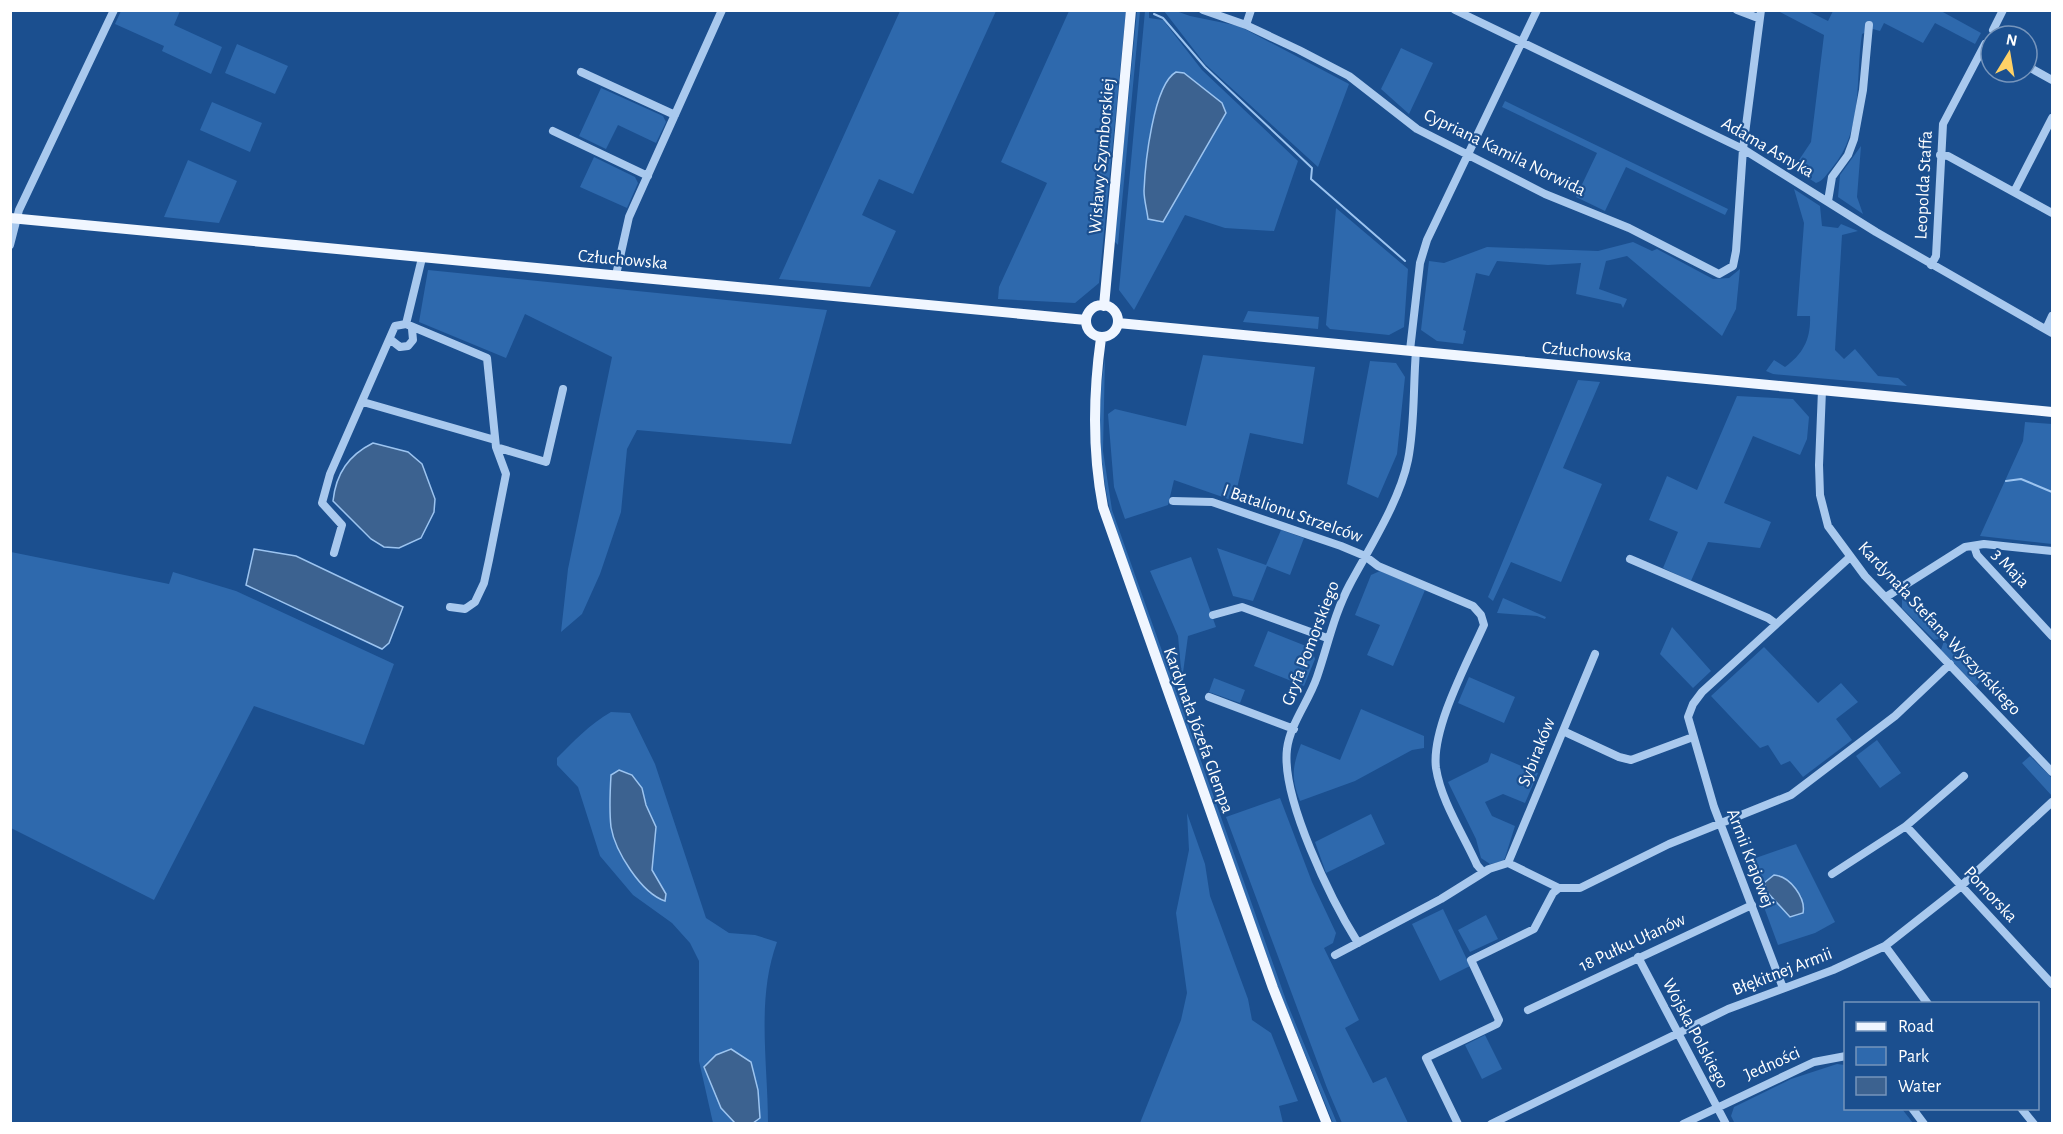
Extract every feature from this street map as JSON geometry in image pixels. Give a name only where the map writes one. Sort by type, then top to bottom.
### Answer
[{"type":"main road","name":"Wisławy Szymborskiej","points":[[1104,306],[1131,10]]},
{"type":"main road","name":"Człuchowska","points":[[14,219],[1086,320]]},
{"type":"main road","points":[[1104,306],[1114,310],[1118,323],[1112,334],[1101,338],[1089,331],[1086,320],[1091,310],[1104,306]]},
{"type":"main road","name":"Człuchowska","points":[[1118,323],[2052,412]]},
{"type":"main road","name":"Kardynała Józefa Glempa","points":[[1101,338],[1094,448],[1096,471],[1106,518],[1273,988],[1327,1124]]},
{"type":"street","points":[[10,245],[14,219],[114,10]]},
{"type":"street","points":[[616,275],[629,217],[722,10]]},
{"type":"street","name":"Cypriana Kamila Norwida","points":[[1203,10],[1246,25],[1349,76],[1417,129],[1545,194],[1629,228],[1713,273],[1725,272],[1733,266],[1743,149]]},
{"type":"street","points":[[1246,25],[1251,10]]},
{"type":"street","name":"Adama Asnyka","points":[[1455,10],[1743,149],[1931,265],[2049,331]]},
{"type":"street","name":"Gryfa Pomorskiego","points":[[1358,943],[1336,908],[1298,815],[1286,764],[1288,746],[1312,691],[1326,650],[1327,638],[1342,600],[1387,516],[1408,461],[1420,263],[1427,240],[1537,10]]},
{"type":"street","points":[[1737,10],[1759,14],[1743,149]]},
{"type":"street","points":[[1996,24],[2003,10]]},
{"type":"street","points":[[1828,201],[1832,177],[1848,155],[1854,139],[1863,90],[1869,25]]},
{"type":"street","name":"Leopolda Staffa","points":[[1931,265],[1936,256],[1940,136],[1947,113],[1979,61]]},
{"type":"street","points":[[581,72],[675,115]]},
{"type":"street","points":[[2014,192],[2052,118]]},
{"type":"street","points":[[553,131],[648,176]]},
{"type":"street","points":[[1940,155],[1948,156],[2052,213]]},
{"type":"street","points":[[391,340],[400,347],[408,346],[413,340],[409,326],[422,258]]},
{"type":"street","points":[[2049,331],[2052,316]]},
{"type":"street","points":[[334,553],[342,525],[322,503],[330,474],[391,340],[391,333],[395,326],[409,326],[488,358],[495,443],[506,474],[484,583],[475,602],[465,609],[450,607]]},
{"type":"street","points":[[363,402],[495,443],[546,462],[564,389]]},
{"type":"street","name":"Kardynała Stefana Wyszyńskiego","points":[[1822,390],[1818,460],[1820,495],[1828,526],[1850,557],[1886,597],[2052,772]]},
{"type":"street","name":"I Batalionu Strzelców","points":[[1173,501],[1212,502],[1365,556],[1378,566],[1473,606],[1481,615],[1484,625],[1441,727],[1435,753],[1442,792],[1483,872]]},
{"type":"street","points":[[1886,597],[1965,547],[1984,544],[2052,551]]},
{"type":"street","name":"3 Maja","points":[[1974,546],[1977,555],[2052,636]]},
{"type":"street","name":"Armii Krajowej","points":[[1783,988],[1721,825],[1688,717],[1697,697],[1775,623],[1850,557]]},
{"type":"street","points":[[1630,559],[1775,623]]},
{"type":"street","points":[[1213,615],[1242,607],[1327,638]]},
{"type":"street","name":"Sybiraków","points":[[1508,863],[1595,654]]},
{"type":"street","points":[[1335,955],[1441,899],[1483,872],[1508,863],[1558,888],[1580,888],[1669,844],[1791,795],[1895,716],[1950,664]]},
{"type":"street","points":[[1209,697],[1294,729]]},
{"type":"street","points":[[1563,731],[1631,760],[1693,737]]},
{"type":"street","points":[[1832,874],[1906,826],[1964,776]]},
{"type":"street","name":"Błękitnej Armii","points":[[1491,1124],[1728,1009],[1861,958],[1885,946],[1960,887],[2052,802]]},
{"type":"street","name":"Pomorska","points":[[1906,826],[2052,984]]},
{"type":"street","points":[[1458,1124],[1426,1058],[1497,1024],[1499,1017],[1471,960],[1534,929],[1553,892],[1558,888]]},
{"type":"street","name":"18 Pułku Ułanów","points":[[1527,1010],[1752,905]]},
{"type":"street","points":[[1885,946],[1927,1002]]},
{"type":"street","name":"Wojska Polskiego","points":[[1638,957],[1726,1124]]},
{"type":"street","name":"Jedności","points":[[1683,1124],[1814,1062],[1844,1056]]},
{"type":"street","points":[[1914,1110],[1924,1124]]},
{"type":"street","points":[[2023,1110],[2034,1124]]},
{"type":"green space","points":[[121,11],[180,11],[174,25],[222,47],[211,74],[162,51],[164,46],[115,24]]},
{"type":"green space","points":[[900,11],[996,11],[913,194],[879,179],[862,215],[896,231],[870,287],[779,279]]},
{"type":"green space","points":[[1069,11],[1126,11],[1099,283],[1075,303],[998,299],[999,287],[1047,183],[1001,162]]},
{"type":"green space","points":[[1137,11],[1140,11],[1118,245],[1114,241]]},
{"type":"green space","points":[[1145,11],[1149,11],[1149,18],[1163,20],[1202,70],[1298,161],[1274,231],[1225,228],[1185,215],[1134,310],[1119,290]]},
{"type":"green space","points":[[1164,11],[1176,11],[1239,26],[1349,84],[1318,167],[1205,64]]},
{"type":"green space","points":[[1778,11],[1808,11],[1828,21],[1833,11],[1941,11],[1979,32],[1975,44],[1935,23],[1923,43],[1884,23],[1880,31],[1873,29],[1862,34],[1854,121],[1842,153],[1823,179],[1816,183],[1796,170],[1795,166],[1811,142],[1824,35]]},
{"type":"green space","points":[[237,44],[288,66],[275,94],[225,73]]},
{"type":"green space","points":[[1401,48],[1433,63],[1409,114],[1381,89]]},
{"type":"green space","points":[[601,88],[663,116],[666,122],[656,143],[618,125],[606,149],[579,136]]},
{"type":"green space","points":[[1505,101],[1728,209],[1725,215],[1626,167],[1605,211],[1576,197],[1597,153],[1502,107]]},
{"type":"green space","points":[[212,102],[262,123],[250,152],[200,130]]},
{"type":"green space","points":[[1861,146],[1857,197],[1863,214],[1838,197],[1840,175]]},
{"type":"green space","points":[[594,157],[635,177],[638,183],[627,208],[580,187]]},
{"type":"green space","points":[[188,160],[237,181],[219,223],[164,217]]},
{"type":"green space","points":[[1794,189],[1820,206],[1822,226],[1838,228],[1841,224],[1858,231],[1842,235],[1835,350],[1844,359],[1855,349],[1878,376],[1898,378],[1907,386],[1773,374],[1766,371],[1774,360],[1785,367],[1791,362],[1805,345],[1809,332],[1810,316],[1797,316],[1804,223]]},
{"type":"green space","points":[[1336,208],[1408,269],[1404,327],[1389,335],[1330,329],[1326,325]]},
{"type":"green space","points":[[1633,242],[1652,251],[1657,249],[1713,279],[1729,278],[1740,269],[1736,309],[1722,336],[1627,256],[1606,261],[1599,289],[1627,299],[1623,308],[1621,304],[1576,294],[1581,263],[1548,265],[1497,261],[1489,276],[1476,273],[1463,330],[1466,331],[1463,344],[1437,341],[1421,330],[1429,261],[1444,263],[1487,247],[1598,251]]},
{"type":"green space","points":[[428,270],[827,310],[791,444],[637,430],[627,449],[621,512],[600,574],[582,614],[561,632],[568,569],[612,357],[525,314],[506,358],[419,322]]},
{"type":"green space","points":[[1248,311],[1319,317],[1318,329],[1243,322]]},
{"type":"green space","points":[[1203,355],[1315,367],[1303,444],[1250,433],[1234,501],[1174,480],[1168,505],[1125,519],[1114,487],[1108,414],[1115,409],[1186,426]]},
{"type":"green space","points":[[1105,358],[1103,451],[1112,510],[1287,1003],[1337,1123],[1333,1123],[1280,993],[1112,519],[1104,479],[1100,439],[1100,398]]},
{"type":"green space","points":[[1370,361],[1396,363],[1405,377],[1397,454],[1378,498],[1347,484]]},
{"type":"green space","points":[[1578,380],[1600,382],[1563,468],[1602,484],[1561,582],[1511,562],[1493,601],[1488,597]]},
{"type":"green space","points":[[1737,396],[1793,399],[1809,417],[1807,439],[1800,455],[1753,436],[1724,503],[1771,522],[1760,548],[1708,542],[1691,581],[1663,568],[1678,532],[1649,520],[1667,476],[1697,490]]},
{"type":"green space","points":[[2025,422],[2052,424],[2052,544],[1980,536],[2023,441]]},
{"type":"green space","points":[[1281,530],[1304,538],[1290,575],[1267,566],[1253,601],[1233,596],[1217,548],[1266,565]]},
{"type":"green space","points":[[11,552],[169,584],[173,572],[236,591],[394,664],[364,745],[254,706],[154,900],[11,828]]},
{"type":"green space","points":[[1191,557],[1216,627],[1188,636],[1182,680],[1178,636],[1150,571]]},
{"type":"green space","points":[[1380,571],[1425,590],[1393,666],[1367,655],[1380,625],[1355,615],[1371,575]]},
{"type":"green space","points":[[1902,597],[1939,636],[1939,639],[1934,640],[1902,608]]},
{"type":"green space","points":[[1503,598],[1546,617],[1545,619],[1537,616],[1497,613]]},
{"type":"green space","points":[[1672,627],[1711,671],[1693,688],[1660,654]]},
{"type":"green space","points":[[1268,631],[1311,648],[1315,659],[1304,686],[1254,666]]},
{"type":"green space","points":[[1944,641],[1981,680],[1976,686],[1941,650]]},
{"type":"green space","points":[[1764,647],[1818,703],[1841,683],[1858,702],[1836,719],[1852,740],[1803,777],[1790,761],[1781,765],[1768,745],[1760,748],[1711,696]]},
{"type":"green space","points":[[1469,677],[1515,697],[1504,723],[1458,703]]},
{"type":"green space","points":[[1214,678],[1245,690],[1240,703],[1209,692]]},
{"type":"green space","points":[[1361,709],[1424,736],[1424,748],[1412,750],[1355,781],[1300,801],[1294,773],[1301,744],[1340,760]]},
{"type":"green space","points":[[611,712],[630,713],[655,764],[706,918],[729,933],[755,935],[777,942],[767,986],[765,1009],[768,1123],[753,1123],[760,1118],[758,1090],[721,1108],[735,1123],[713,1123],[699,1061],[699,961],[690,943],[672,923],[633,895],[600,856],[578,787],[557,765],[557,758],[582,733]],"holes":[[[619,770],[642,788],[646,805],[656,827],[652,870],[610,792],[611,775]]]},
{"type":"green space","points":[[1877,740],[1901,773],[1880,788],[1856,756]]},
{"type":"green space","points":[[1491,753],[1538,773],[1525,803],[1503,794],[1485,802],[1492,816],[1515,826],[1504,861],[1490,864],[1481,858],[1476,839],[1448,782],[1488,762]]},
{"type":"green space","points":[[2030,756],[2052,778],[2052,796],[2022,763]]},
{"type":"green space","points":[[1280,798],[1312,882],[1336,933],[1333,943],[1324,948],[1359,1020],[1345,1028],[1373,1083],[1386,1077],[1408,1123],[1342,1123],[1327,1088],[1226,817]]},
{"type":"green space","points":[[1187,813],[1205,864],[1210,896],[1248,999],[1252,1020],[1271,1033],[1298,1101],[1279,1106],[1283,1123],[1140,1123],[1181,1020],[1187,993],[1176,913],[1189,850]]},
{"type":"green space","points":[[1371,814],[1385,844],[1326,873],[1315,842]]},
{"type":"green space","points":[[1796,844],[1835,922],[1815,933],[1778,945],[1747,861]],"holes":[[[1780,875],[1802,897],[1803,914],[1790,917],[1767,892],[1764,883]]]},
{"type":"green space","points":[[1443,909],[1470,966],[1440,981],[1412,924]]},
{"type":"green space","points":[[1486,915],[1498,939],[1470,952],[1458,930]]},
{"type":"green space","points":[[1485,1035],[1502,1069],[1482,1079],[1465,1045]]},
{"type":"green space","points":[[1837,1064],[1844,1065],[1844,1110],[1903,1110],[1913,1123],[1735,1124],[1731,1116],[1734,1107],[1791,1079]]},
{"type":"water","points":[[1176,72],[1184,73],[1222,103],[1226,113],[1163,222],[1148,219],[1144,194],[1145,179],[1148,145],[1156,109],[1161,92]]},
{"type":"water","points":[[373,443],[408,452],[422,464],[435,499],[434,512],[421,538],[399,548],[384,547],[371,539],[333,501],[337,482],[345,466],[357,453]]},
{"type":"water","points":[[254,549],[296,556],[403,607],[389,643],[382,649],[246,585]]},
{"type":"water","points":[[619,770],[632,775],[642,788],[646,805],[656,827],[652,870],[666,894],[665,901],[656,897],[638,880],[630,870],[613,837],[610,814],[611,775]]},
{"type":"water","points":[[1774,875],[1786,879],[1796,889],[1802,901],[1803,913],[1790,917],[1767,892],[1764,883]]},
{"type":"water","points":[[731,1049],[751,1062],[758,1090],[760,1118],[753,1123],[735,1123],[721,1108],[704,1067],[716,1055]]},
{"type":"waterway","points":[[1154,14],[1163,18],[1205,67],[1312,168],[1311,179],[1405,261]]},
{"type":"waterway","points":[[2006,481],[2021,479],[2052,492]]}]
